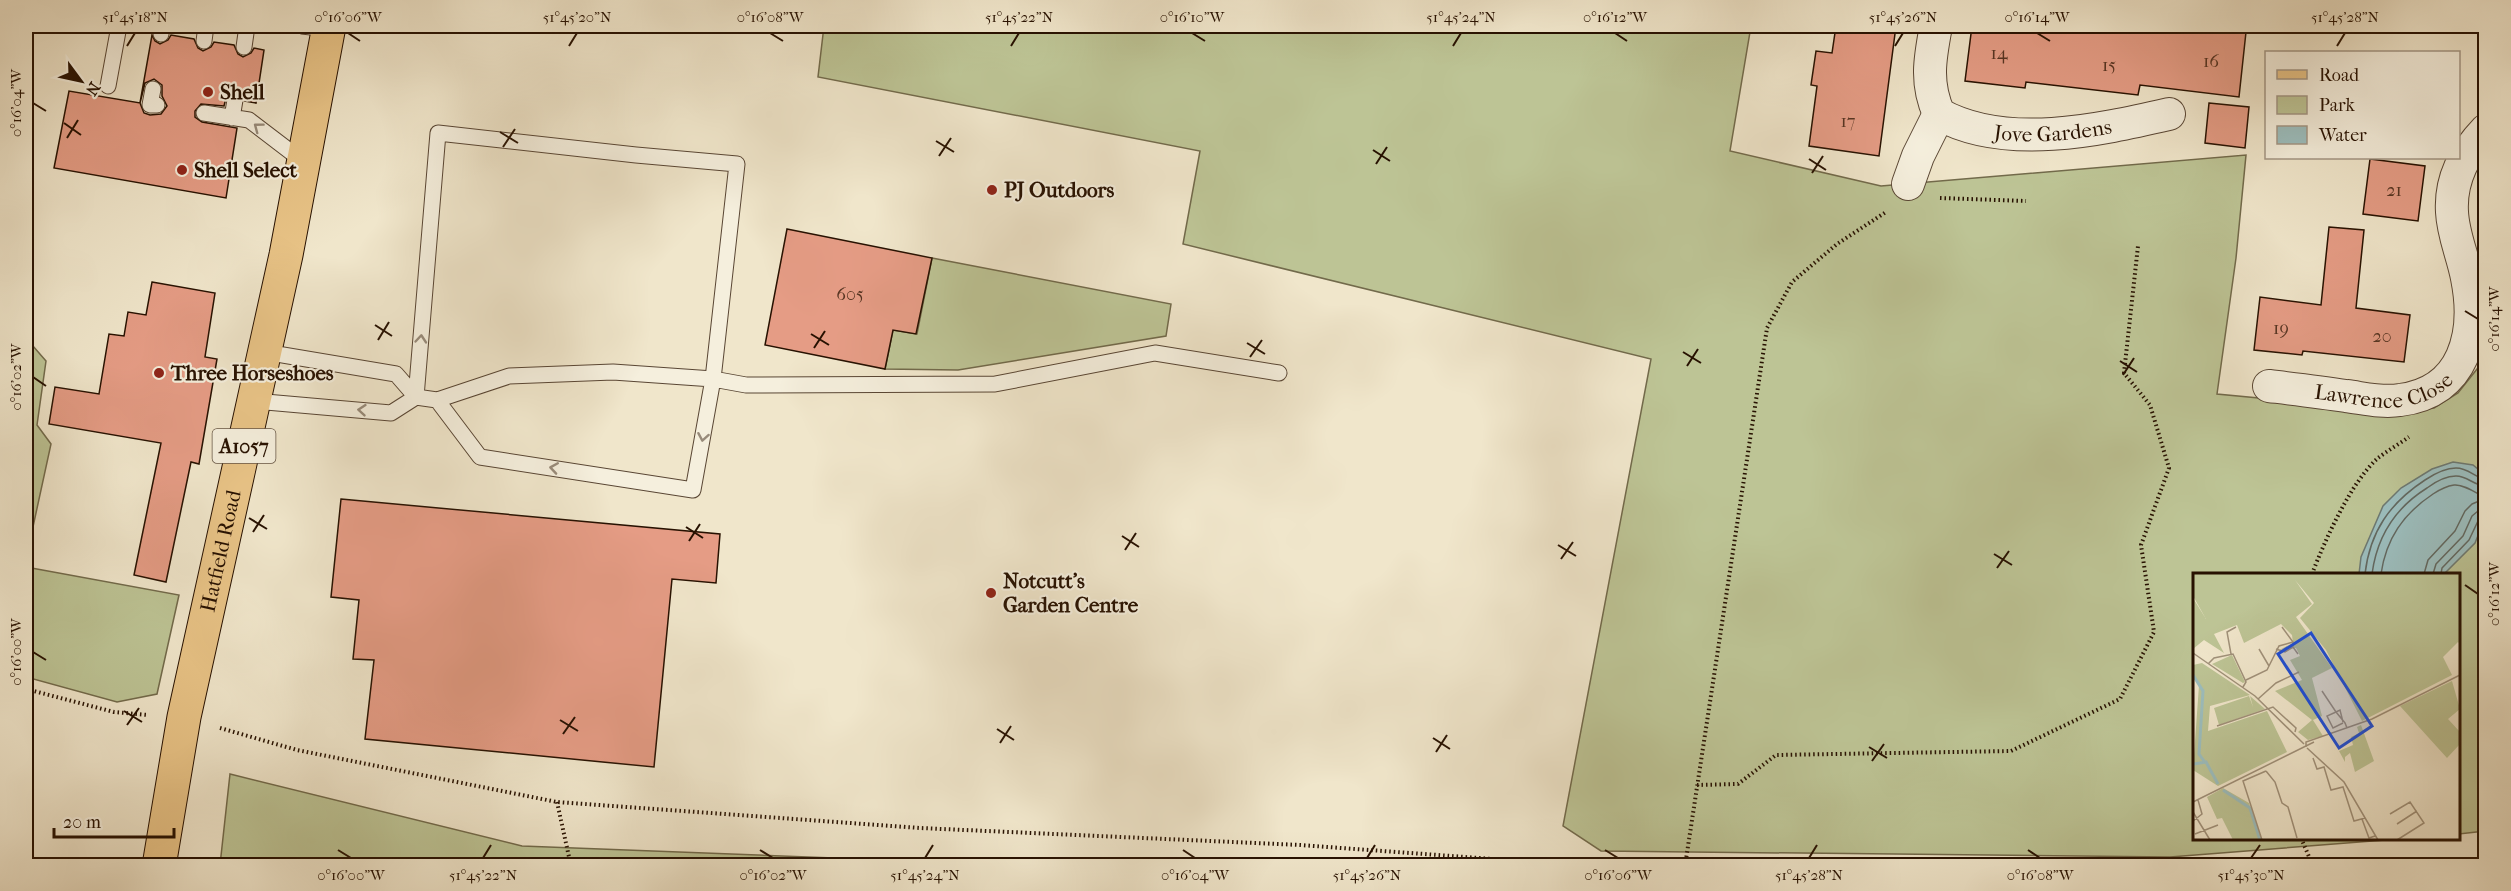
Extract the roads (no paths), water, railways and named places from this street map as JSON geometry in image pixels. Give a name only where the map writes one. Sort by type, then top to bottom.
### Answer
[{"type":"main road","name":"Hatfield Road","points":[[159,866],[184,717],[265,352],[304,162],[320,27]]},
{"type":"street","points":[[1904,190],[1939,114],[1929,89],[1928,74],[1936,26]]},
{"type":"street","name":"Jove Gardens","points":[[1939,114],[1971,128],[2014,134],[2093,130],[2169,114]]},
{"type":"street","name":"Lawrence Close","points":[[2268,386],[2380,400],[2400,400],[2427,393],[2456,370],[2464,356],[2471,322],[2468,279],[2456,239],[2452,210],[2455,180],[2469,147],[2486,130]]},
{"type":"lane","points":[[108,86],[119,26]]},
{"type":"lane","points":[[244,47],[247,26]]},
{"type":"lane","points":[[153,89],[150,105],[157,105]]},
{"type":"lane","points":[[232,118],[235,100]]},
{"type":"lane","points":[[204,113],[249,120],[304,162]]},
{"type":"lane","points":[[416,397],[438,133],[737,164],[713,379],[693,490],[480,457],[437,400]]},
{"type":"lane","points":[[265,352],[396,374],[416,397]]},
{"type":"lane","points":[[254,401],[391,413],[416,397],[437,400],[509,376],[613,372],[713,379],[746,385],[996,384],[1155,353],[1279,373]]},
{"type":"water","points":[[2453,462],[2473,465],[2485,475],[2485,518],[2475,543],[2445,573],[2359,573],[2361,557],[2383,506],[2401,488],[2432,469]]},
{"type":"place","name":"Shell","points":[[208,92]]},
{"type":"place","name":"Shell Select","points":[[182,170]]},
{"type":"place","name":"PJ Outdoors","points":[[992,190]]},
{"type":"place","name":"Three Horseshoes","points":[[159,373]]},
{"type":"place","name":"Notcutt's Garden Centre","points":[[991,593]]}]
